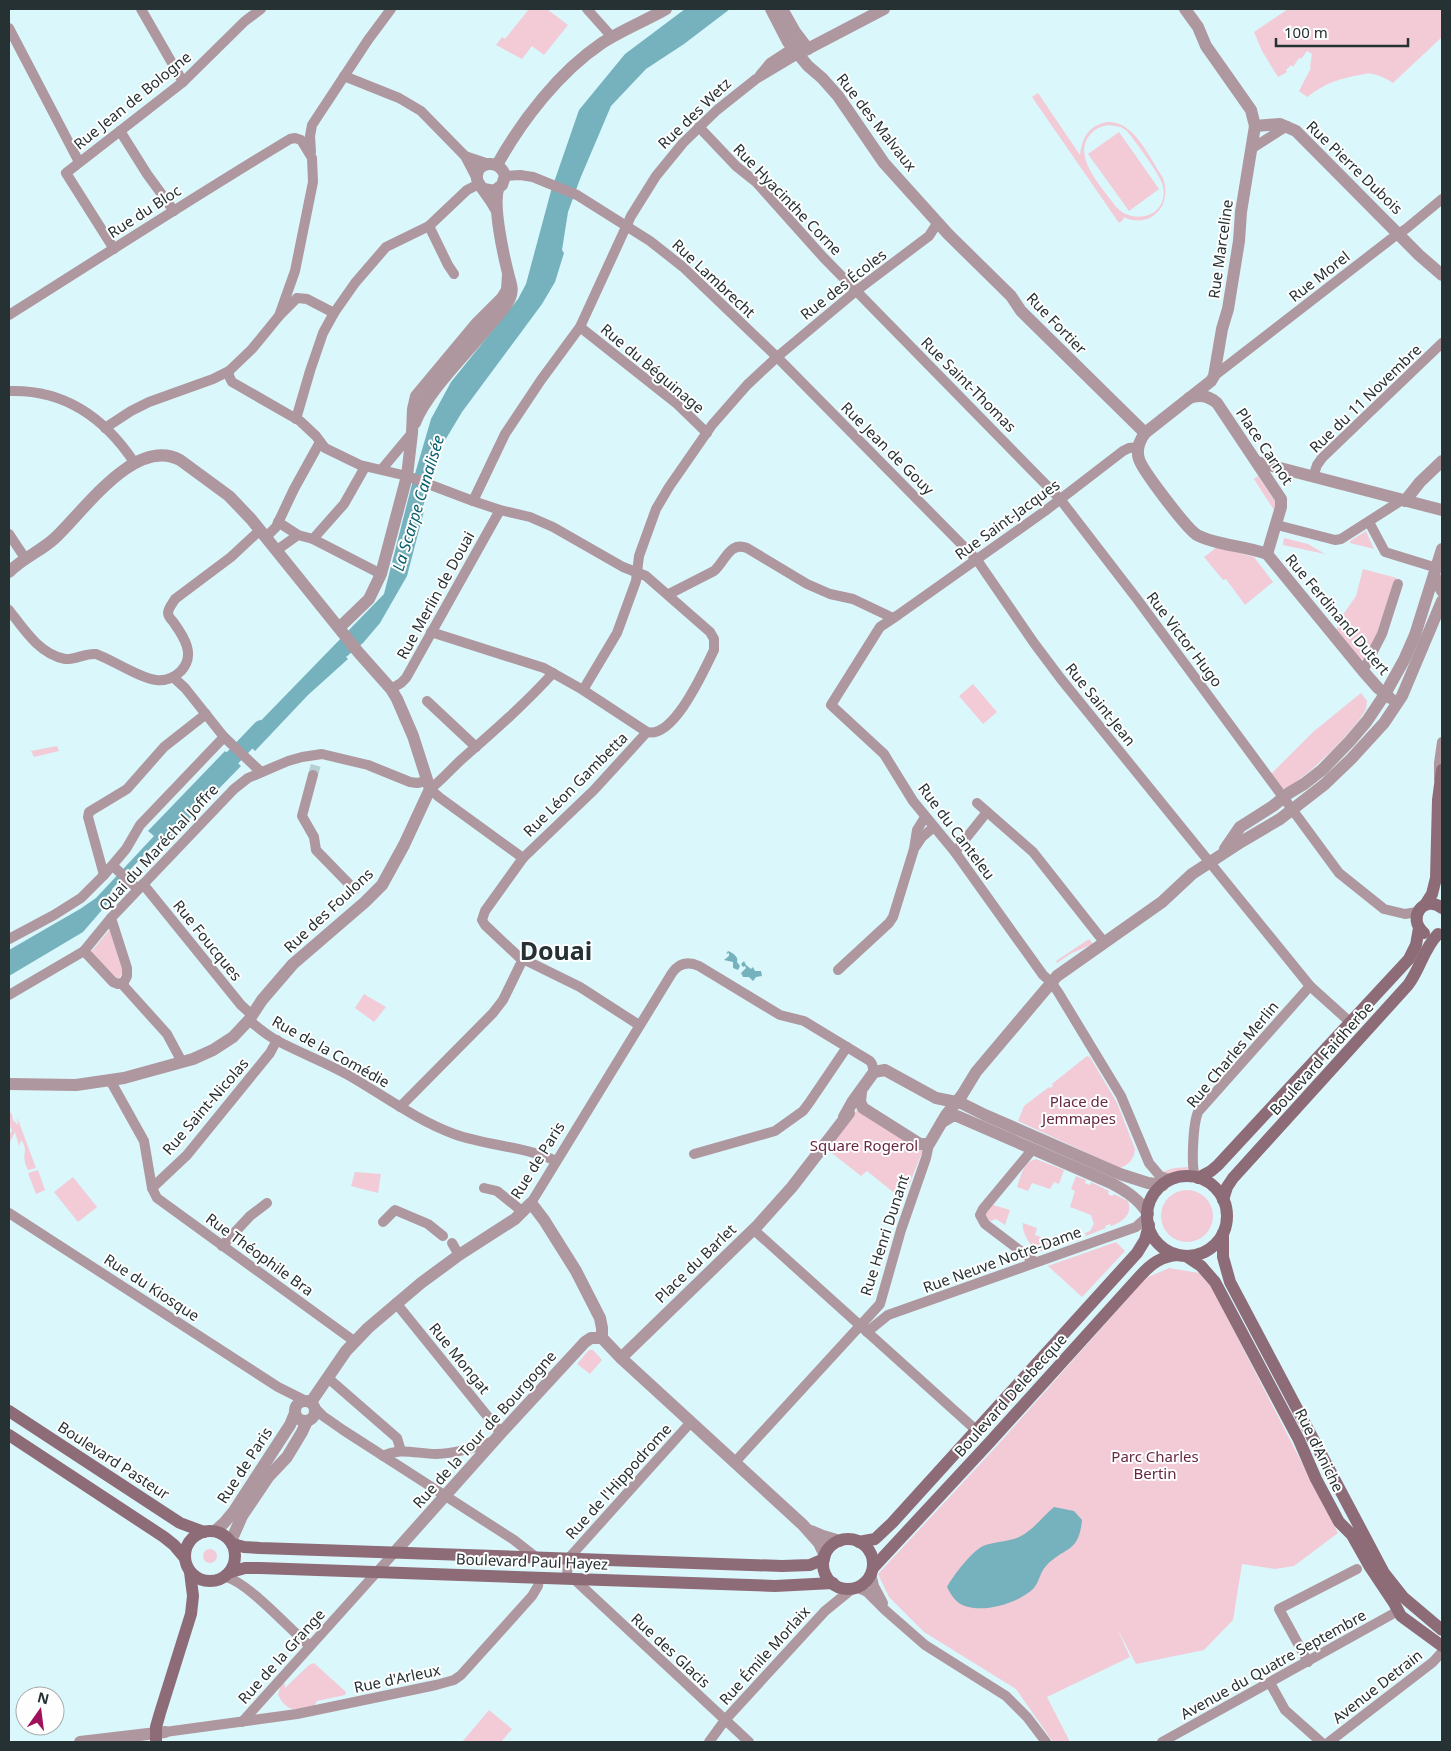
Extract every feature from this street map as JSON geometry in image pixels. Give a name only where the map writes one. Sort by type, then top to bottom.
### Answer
[{"type":"main road","points":[[1421,909],[1433,892],[1436,878],[1439,790],[1442,770]]},
{"type":"main road","points":[[1421,909],[1434,904],[1442,908]]},
{"type":"main road","name":"Boulevard Faidherbe","points":[[1196,1178],[1211,1171],[1218,1165],[1411,956],[1416,945],[1419,928],[1416,921],[1421,909]]},
{"type":"main road","points":[[1419,928],[1427,934],[1440,932]]},
{"type":"main road","name":"Boulevard Faidherbe","points":[[1223,1200],[1227,1187],[1233,1178],[1408,985],[1431,943],[1440,932]]},
{"type":"main road","points":[[1184,1177],[1196,1178],[1212,1185],[1223,1200],[1227,1217],[1223,1233],[1216,1243],[1207,1250],[1194,1255],[1182,1255],[1168,1251],[1160,1245],[1152,1234],[1148,1218],[1153,1197],[1167,1182],[1184,1177]]},
{"type":"main road","name":"Boulevard Delebecque","points":[[859,1542],[871,1541],[879,1536],[1137,1253],[1145,1240],[1148,1218]]},
{"type":"main road","name":"Rue d'Aniche","points":[[1223,1233],[1224,1257],[1230,1282],[1381,1567],[1397,1590],[1442,1630]]},
{"type":"main road","name":"Boulevard Delebecque","points":[[872,1570],[1140,1276],[1158,1260],[1182,1255]]},
{"type":"main road","name":"Rue d'Aniche","points":[[1182,1255],[1201,1266],[1215,1282],[1299,1440],[1312,1472],[1335,1516],[1352,1535],[1370,1568],[1398,1611],[1411,1624],[1442,1646]]},
{"type":"main road","name":"Boulevard Pasteur","points":[[9,1411],[180,1523],[209,1531]]},
{"type":"main road","points":[[9,1436],[164,1537],[185,1558],[190,1572],[193,1596],[191,1614],[180,1653],[178,1680],[160,1737]]},
{"type":"main road","points":[[185,1558],[186,1550],[191,1540],[209,1531],[224,1535],[232,1542],[236,1556],[234,1566],[204,1592],[191,1614]]},
{"type":"main road","points":[[851,1540],[859,1542],[870,1552],[872,1570],[865,1583],[854,1588],[844,1588],[833,1584],[826,1574],[824,1558],[831,1547],[840,1541],[851,1540]]},
{"type":"main road","name":"Boulevard Paul Hayez","points":[[232,1542],[244,1547],[782,1566],[810,1566],[824,1558]]},
{"type":"main road","name":"Boulevard Paul Hayez","points":[[224,1576],[250,1568],[775,1586],[833,1584]]},
{"type":"main road","points":[[190,1572],[203,1580],[224,1576]]},
{"type":"street","points":[[141,9],[183,82]]},
{"type":"street","name":"Rue Jean de Bologne","points":[[114,249],[66,173],[183,82],[261,9]]},
{"type":"street","points":[[279,316],[295,271],[310,199],[313,175],[310,136],[312,125],[391,9]]},
{"type":"street","points":[[587,9],[612,37]]},
{"type":"street","points":[[480,184],[480,169],[493,164],[555,84],[573,65],[612,37],[666,9]]},
{"type":"street","points":[[772,9],[785,37],[800,49]]},
{"type":"street","points":[[782,9],[800,49]]},
{"type":"street","name":"Rue des Wetz","points":[[472,501],[505,434],[541,380],[580,327],[639,202],[674,152],[717,110],[756,79],[800,49],[870,9]]},
{"type":"street","name":"Rue des Wetz","points":[[800,49],[884,9]]},
{"type":"street","points":[[1185,9],[1198,27],[1206,46],[1250,110],[1255,126]]},
{"type":"street","points":[[9,28],[79,162]]},
{"type":"street","name":"Rue des Malvaux","points":[[800,49],[835,92],[884,163],[948,234]]},
{"type":"street","points":[[344,76],[399,98],[418,109],[465,156],[497,213]]},
{"type":"street","name":"Rue Pierre Dubois","points":[[1255,126],[1280,124],[1296,131],[1442,275]]},
{"type":"street","name":"Rue Marceline","points":[[1214,376],[1221,331],[1228,309],[1255,126]]},
{"type":"street","name":"Rue Pierre Dubois","points":[[1251,149],[1287,126]]},
{"type":"street","name":"Rue Hyacinthe Corne","points":[[699,127],[786,214],[801,233],[856,291]]},
{"type":"street","points":[[120,131],[147,174],[174,211]]},
{"type":"street","name":"Rue du Bloc","points":[[9,315],[290,139],[298,139],[304,144],[312,158]]},
{"type":"street","points":[[465,156],[493,164],[503,170],[505,176],[503,184],[498,189],[490,191],[480,184]]},
{"type":"street","name":"Rue Lambrecht","points":[[505,176],[530,176],[577,195],[656,245],[683,267],[777,357]]},
{"type":"street","points":[[296,419],[317,348],[334,313],[355,283],[386,247],[429,226],[467,190],[480,184]]},
{"type":"street","points":[[382,470],[412,433],[424,405],[508,301],[512,287],[497,213],[498,189]]},
{"type":"street","name":"Rue Morel","points":[[1214,376],[1442,199]]},
{"type":"street","name":"Rue des Écoles","points":[[583,690],[617,633],[636,581],[639,556],[656,509],[707,432],[747,385],[777,357],[856,291],[929,236],[938,222]]},
{"type":"street","points":[[429,226],[454,274]]},
{"type":"street","points":[[929,236],[948,234]]},
{"type":"street","name":"Rue Fortier","points":[[948,234],[1011,296],[1021,312],[1144,434]]},
{"type":"street","name":"Rue Saint-Thomas","points":[[856,291],[1060,499]]},
{"type":"street","points":[[105,428],[149,402],[213,379],[229,371],[252,349],[294,300],[300,297],[307,299],[334,313]]},
{"type":"street","name":"Rue du Béguinage","points":[[580,327],[676,403],[707,432]]},
{"type":"street","name":"Rue du 11 Novembre","points":[[1313,477],[1317,465],[1322,458],[1442,343]]},
{"type":"street","name":"Rue Jean de Gouy","points":[[777,357],[977,560]]},
{"type":"street","points":[[229,371],[232,382],[296,419],[316,436],[326,448],[366,467],[409,477],[472,501],[545,523],[623,567],[638,572],[652,580],[669,594],[714,571],[731,550],[740,546],[747,548],[807,584],[830,594],[853,599],[893,618]]},
{"type":"street","points":[[1214,376],[1211,382],[1144,434],[1139,447],[1139,459],[1183,522],[1193,532],[1206,539],[1267,554]]},
{"type":"street","points":[[9,391],[35,392],[57,397],[75,405],[105,428],[134,462]]},
{"type":"street","name":"Place Carnot","points":[[1189,398],[1200,396],[1214,401],[1281,500],[1282,507],[1267,554]]},
{"type":"street","points":[[342,630],[369,599],[381,574],[409,477],[412,433]]},
{"type":"street","points":[[9,610],[26,632],[40,645],[65,659],[86,654],[96,654],[152,679],[164,680],[173,677],[184,667],[188,654],[185,639],[169,614],[171,605],[175,599],[278,522],[320,442]]},
{"type":"street","name":"Rue Saint-Jacques","points":[[830,705],[880,627],[977,560],[1126,449],[1139,447]]},
{"type":"street","points":[[9,572],[25,558],[55,538],[116,476],[134,462],[156,456],[172,456],[180,460],[229,496],[263,533],[359,653],[391,689],[413,736],[429,785],[439,797],[523,858]]},
{"type":"street","points":[[1276,525],[1338,540],[1403,501],[1442,461]]},
{"type":"street","points":[[1257,462],[1442,510]]},
{"type":"street","points":[[313,539],[344,504],[366,467]]},
{"type":"street","name":"Rue Victor Hugo","points":[[1060,499],[1149,615],[1339,874],[1375,904],[1392,912],[1405,914],[1421,909]]},
{"type":"street","name":"Rue Merlin de Douai","points":[[391,689],[406,678],[500,510]]},
{"type":"street","points":[[278,522],[298,535],[313,539],[381,574]]},
{"type":"street","points":[[1368,522],[1385,552],[1436,571]]},
{"type":"street","points":[[9,534],[25,558]]},
{"type":"street","points":[[277,550],[298,535]]},
{"type":"street","points":[[1214,860],[1240,827],[1314,776],[1340,752],[1367,721],[1397,674],[1412,642],[1442,549]]},
{"type":"street","name":"Rue Ferdinand Dutert","points":[[1267,554],[1362,671],[1385,694],[1398,703]]},
{"type":"street","name":"Rue Saint-Jean","points":[[977,560],[1054,670],[1214,860],[1310,986],[1350,1022]]},
{"type":"street","points":[[1436,571],[1442,591]]},
{"type":"street","points":[[1362,671],[1382,634],[1398,584]]},
{"type":"street","name":"Rue Léon Gambetta","points":[[523,958],[508,948],[485,925],[482,920],[485,911],[523,858],[652,732],[668,724],[694,692],[714,650],[715,643],[710,632],[669,594]]},
{"type":"street","points":[[925,1092],[940,1095],[960,1088],[976,1072],[1051,982],[1061,973],[1162,902],[1185,880],[1291,811],[1344,766],[1384,723],[1398,703],[1410,679],[1442,601]]},
{"type":"street","points":[[431,632],[519,659],[553,673],[652,732]]},
{"type":"street","points":[[429,785],[442,780],[455,765],[534,694],[553,673]]},
{"type":"street","points":[[173,677],[185,688],[229,742],[261,772]]},
{"type":"street","points":[[427,701],[476,747]]},
{"type":"street","name":"Rue du Canteleu","points":[[830,705],[884,754],[925,817],[955,852],[1043,975],[1051,982],[1097,1054],[1121,1096],[1150,1163],[1167,1182]]},
{"type":"street","points":[[104,875],[88,816],[89,812],[127,789],[164,747],[206,714]]},
{"type":"street","points":[[9,939],[54,916],[77,901],[104,875],[115,868],[140,825],[229,742]]},
{"type":"street","points":[[1439,790],[1439,763],[1442,742]]},
{"type":"street","name":"Quai du Maréchal Joffre","points":[[84,951],[111,918],[238,785],[248,778],[296,758],[321,757],[368,765],[410,782],[429,785]]},
{"type":"street","points":[[313,775],[302,816],[314,837],[316,850],[351,886]]},
{"type":"street","name":"Rue des Foulons","points":[[9,1084],[76,1085],[110,1080],[182,1062],[207,1053],[228,1040],[240,1031],[262,1000],[293,964],[362,899],[382,885],[390,872],[429,785]]},
{"type":"street","points":[[977,803],[1033,852],[1104,942]]},
{"type":"street","points":[[955,852],[987,812]]},
{"type":"street","points":[[838,970],[889,923],[893,917],[914,849],[917,830],[920,822],[925,817]]},
{"type":"street","points":[[914,849],[922,837],[934,827]]},
{"type":"street","name":"Rue Foucques","points":[[115,868],[128,880],[141,887],[242,1005],[250,1017]]},
{"type":"street","points":[[111,918],[127,968],[128,976],[122,984]]},
{"type":"street","points":[[9,995],[84,951],[113,982],[122,984],[165,1031],[182,1062]]},
{"type":"street","points":[[400,1107],[493,1013],[503,1000],[523,958],[580,987],[639,1025]]},
{"type":"street","name":"Rue de Paris","points":[[232,1542],[240,1519],[267,1479],[287,1457],[302,1432],[310,1410],[328,1378],[354,1341],[396,1303],[459,1255],[527,1208],[639,1025],[679,965],[688,963],[703,968],[783,1016],[804,1021],[844,1045]]},
{"type":"street","name":"Rue Charles Merlin","points":[[1196,1178],[1192,1164],[1198,1112],[1310,986]]},
{"type":"street","name":"Rue de la Comédie","points":[[250,1017],[277,1040],[329,1064],[436,1127],[469,1139],[538,1154],[556,1161]]},
{"type":"street","name":"Rue Saint-Nicolas","points":[[152,1188],[192,1148],[270,1053],[277,1040]]},
{"type":"street","points":[[694,1154],[775,1131],[803,1111],[821,1088],[844,1045],[870,1061],[874,1072]]},
{"type":"street","points":[[753,1229],[787,1193],[844,1117],[874,1072],[880,1070],[890,1071],[938,1099],[957,1102],[1120,1174],[1148,1183],[1167,1182]]},
{"type":"street","name":"Rue Henri Dunant","points":[[863,1329],[880,1304],[901,1230],[929,1144],[976,1072]]},
{"type":"street","points":[[110,1080],[144,1141],[152,1188]]},
{"type":"street","points":[[861,1092],[860,1102],[865,1110],[920,1144],[929,1144]]},
{"type":"street","points":[[844,1117],[853,1109],[865,1110]]},
{"type":"street","points":[[947,1119],[959,1117],[1119,1187],[1137,1200],[1148,1218]]},
{"type":"street","points":[[1032,1150],[980,1215],[985,1224],[1035,1262]]},
{"type":"street","name":"Rue Théophile Bra","points":[[152,1188],[154,1194],[161,1201],[354,1341]]},
{"type":"street","points":[[484,1188],[497,1191],[544,1220],[576,1271],[600,1318],[602,1338],[621,1358],[803,1525],[819,1543],[824,1558]]},
{"type":"street","points":[[222,1246],[250,1216],[267,1203]]},
{"type":"street","points":[[383,1222],[395,1210],[428,1224],[443,1236]]},
{"type":"street","name":"Rue du Kiosque","points":[[9,1213],[278,1387],[310,1410],[514,1540],[537,1558]]},
{"type":"street","name":"Rue Neuve Notre-Dame","points":[[863,1329],[888,1316],[1136,1227],[1148,1218]]},
{"type":"street","name":"Place du Barlet","points":[[621,1358],[753,1229],[976,1430]]},
{"type":"street","points":[[452,1244],[459,1255]]},
{"type":"street","name":"Rue Mongat","points":[[396,1303],[497,1436]]},
{"type":"street","points":[[735,1462],[863,1329]]},
{"type":"street","name":"Rue de la Tour de Bourgogne","points":[[394,1552],[497,1436],[585,1342],[591,1338],[602,1338]]},
{"type":"street","points":[[328,1378],[397,1438],[401,1450]]},
{"type":"street","name":"Rue du Kiosque","points":[[278,1387],[288,1395],[295,1411]]},
{"type":"street","points":[[295,1411],[299,1419],[310,1410]]},
{"type":"street","name":"Rue de Paris","points":[[209,1531],[224,1523],[234,1511],[290,1424],[295,1411]]},
{"type":"street","name":"Rue de l'Hippodrome","points":[[568,1559],[691,1422]]},
{"type":"street","points":[[382,1456],[401,1450],[440,1454],[480,1446],[497,1436]]},
{"type":"street","points":[[803,1525],[818,1534],[840,1541]]},
{"type":"street","name":"Rue de la Grange","points":[[160,1737],[242,1722],[394,1552]]},
{"type":"street","points":[[568,1559],[570,1579]]},
{"type":"street","points":[[1308,1662],[1279,1610],[1357,1569]]},
{"type":"street","points":[[872,1570],[879,1596],[898,1622]]},
{"type":"street","points":[[224,1576],[233,1579],[247,1589],[310,1646]]},
{"type":"street","name":"Rue d'Arleux","points":[[242,1722],[312,1712],[454,1680],[461,1675],[532,1596],[540,1578]]},
{"type":"street","name":"Rue des Glacis","points":[[570,1579],[749,1742]]},
{"type":"street","name":"Rue Émile Morlaix","points":[[825,1611],[834,1592],[833,1584]]},
{"type":"street","points":[[854,1588],[867,1592],[898,1622],[925,1644],[1006,1696],[1027,1717],[1046,1742]]},
{"type":"street","name":"Rue Émile Morlaix","points":[[725,1720],[825,1611],[854,1588]]},
{"type":"street","name":"Avenue du Quatre Septembre","points":[[1162,1742],[1398,1611]]},
{"type":"street","name":"Avenue Detrain","points":[[1329,1742],[1433,1662],[1442,1652]]},
{"type":"street","points":[[1270,1683],[1285,1710],[1321,1742]]},
{"type":"street","points":[[702,1742],[725,1720]]},
{"type":"street","points":[[709,1742],[725,1720]]},
{"type":"street","points":[[80,1742],[160,1737]]},
{"type":"green space","points":[[529,9],[547,9],[568,25],[544,55],[532,46],[522,59],[496,45],[502,37],[505,39]]},
{"type":"green space","points":[[1288,9],[1442,9],[1442,37],[1393,83],[1378,75],[1365,74],[1332,82],[1307,97],[1299,91],[1311,68],[1312,54],[1307,51],[1293,67],[1291,65],[1286,70],[1287,72],[1278,77],[1262,51],[1254,32]]},
{"type":"green space","points":[[1038,93],[1080,155],[1085,137],[1100,124],[1111,122],[1121,124],[1129,130],[1138,139],[1163,178],[1165,197],[1162,206],[1157,212],[1151,217],[1142,220],[1123,217],[1124,219],[1119,223],[1032,97]],"holes":[[[1106,125],[1121,127],[1127,131],[1141,150],[1163,186],[1164,196],[1161,204],[1149,215],[1133,216],[1117,208],[1098,183],[1084,154],[1085,144],[1089,136],[1098,128]]]},
{"type":"green space","points":[[1119,132],[1159,189],[1129,211],[1088,154]]},
{"type":"green space","points":[[1258,476],[1279,507],[1274,510],[1254,479]]},
{"type":"green space","points":[[1366,531],[1374,549],[1350,543],[1350,541]]},
{"type":"green space","points":[[1284,538],[1308,544],[1325,554],[1283,545]]},
{"type":"green space","points":[[1217,547],[1254,557],[1273,582],[1245,605],[1226,579],[1223,580],[1204,557]]},
{"type":"green space","points":[[1363,569],[1397,578],[1372,647],[1367,657],[1361,660],[1336,633],[1340,619],[1356,596]]},
{"type":"green space","points":[[973,684],[997,712],[983,724],[959,696]]},
{"type":"green space","points":[[1361,693],[1367,701],[1366,709],[1361,717],[1341,741],[1315,766],[1283,789],[1271,774],[1313,732]]},
{"type":"green space","points":[[57,746],[59,751],[34,757],[31,751]]},
{"type":"green space","points":[[110,929],[123,972],[115,980],[91,952]]},
{"type":"green space","points":[[1089,939],[1093,944],[1070,954],[1057,963],[1056,961]]},
{"type":"green space","points":[[364,994],[386,1007],[374,1022],[355,1008]]},
{"type":"green space","name":"Place de Jemmapes","points":[[1087,1056],[1090,1057],[1117,1103],[1135,1149],[1131,1161],[1120,1168],[1018,1121],[1024,1106],[1053,1086],[1052,1084]]},
{"type":"green space","name":"Square Rogerol","points":[[857,1110],[923,1150],[903,1200],[867,1171],[861,1176],[828,1150]]},
{"type":"green space","points":[[9,1111],[12,1114],[13,1120],[18,1125],[17,1117],[36,1168],[28,1170],[25,1163],[24,1146],[21,1140],[19,1146],[15,1132],[9,1144],[9,1134],[12,1131],[9,1124]]},
{"type":"green space","points":[[1036,1159],[1064,1170],[1059,1184],[1054,1182],[1050,1189],[1032,1183],[1028,1191],[1017,1187],[1025,1166]]},
{"type":"green space","points":[[1189,1167],[1187,1171],[1169,1175],[1162,1172],[1174,1168]]},
{"type":"green space","points":[[38,1170],[45,1190],[36,1194],[28,1173]]},
{"type":"green space","points":[[355,1172],[381,1174],[378,1193],[351,1186]]},
{"type":"green space","points":[[1076,1176],[1086,1180],[1085,1183],[1090,1185],[1091,1182],[1109,1191],[1108,1194],[1112,1196],[1114,1194],[1128,1201],[1129,1210],[1126,1217],[1111,1226],[1110,1224],[1105,1226],[1106,1228],[1086,1236],[1085,1233],[1090,1231],[1094,1224],[1091,1215],[1070,1207],[1075,1191],[1071,1189]]},
{"type":"green space","points":[[73,1177],[97,1207],[78,1222],[54,1192]]},
{"type":"green space","points":[[1187,1190],[1197,1192],[1205,1198],[1211,1206],[1213,1216],[1211,1226],[1205,1234],[1197,1240],[1187,1242],[1177,1240],[1169,1234],[1163,1226],[1161,1216],[1163,1206],[1169,1198],[1177,1192]]},
{"type":"green space","points":[[990,1204],[1010,1210],[1005,1225],[996,1219],[988,1222],[984,1212]]},
{"type":"green space","points":[[1023,1223],[1037,1228],[1035,1235],[1057,1242],[1059,1245],[1043,1251],[1035,1248],[1028,1241]]},
{"type":"green space","points":[[1116,1242],[1125,1251],[1082,1297],[1048,1266]]},
{"type":"green space","name":"Parc Charles Bertin","points":[[1169,1268],[1199,1273],[1212,1288],[1338,1533],[1294,1566],[1275,1569],[1242,1564],[1233,1620],[1204,1650],[1136,1664],[1117,1628],[1130,1657],[1047,1697],[1070,1742],[1053,1742],[1016,1689],[924,1632],[889,1597],[878,1574],[994,1449],[1146,1278]]},
{"type":"green space","points":[[589,1350],[593,1350],[602,1360],[590,1374],[577,1364]]},
{"type":"green space","points":[[210,1549],[215,1551],[217,1556],[215,1561],[210,1563],[205,1561],[203,1556],[205,1551]]},
{"type":"green space","points":[[314,1663],[346,1692],[345,1695],[317,1701],[313,1708],[297,1710],[289,1708],[278,1695],[280,1687],[284,1681],[285,1688],[309,1665]]},
{"type":"green space","points":[[489,1710],[512,1729],[501,1742],[462,1742]]},
{"type":"water","points":[[685,9],[730,9],[684,44],[646,69],[611,106],[568,212],[562,250],[564,253],[555,282],[542,304],[462,412],[441,447],[422,510],[424,511],[407,576],[380,623],[363,643],[346,657],[348,659],[308,695],[255,751],[243,739],[384,594],[431,419],[451,382],[518,299],[526,284],[551,191],[579,110],[625,54]]},
{"type":"water","points":[[225,751],[241,766],[164,845],[158,840],[112,889],[114,896],[83,932],[9,976],[9,950],[96,898],[154,836],[148,831]]},
{"type":"water","points":[[728,951],[736,957],[740,966],[738,970],[733,968],[733,962],[724,960],[729,956],[729,953],[726,954]]},
{"type":"water","points":[[744,961],[751,969],[753,967],[755,971],[761,971],[762,976],[756,977],[753,981],[749,977],[743,977],[741,973],[746,968],[741,964]]},
{"type":"water","points":[[1054,1507],[1074,1511],[1082,1520],[1078,1539],[1069,1549],[1052,1560],[1044,1568],[1033,1589],[1019,1599],[991,1607],[973,1608],[959,1603],[954,1598],[947,1587],[968,1558],[983,1546],[1021,1536]]},
{"type":"waterway","name":"La Scarpe Canalisée","points":[[217,774],[261,728]]},
{"type":"tunnel","points":[[313,775],[317,761]]},
{"type":"tunnel","points":[[351,886],[359,896]]},
{"type":"district","name":"Douai","points":[[556,950]]}]
